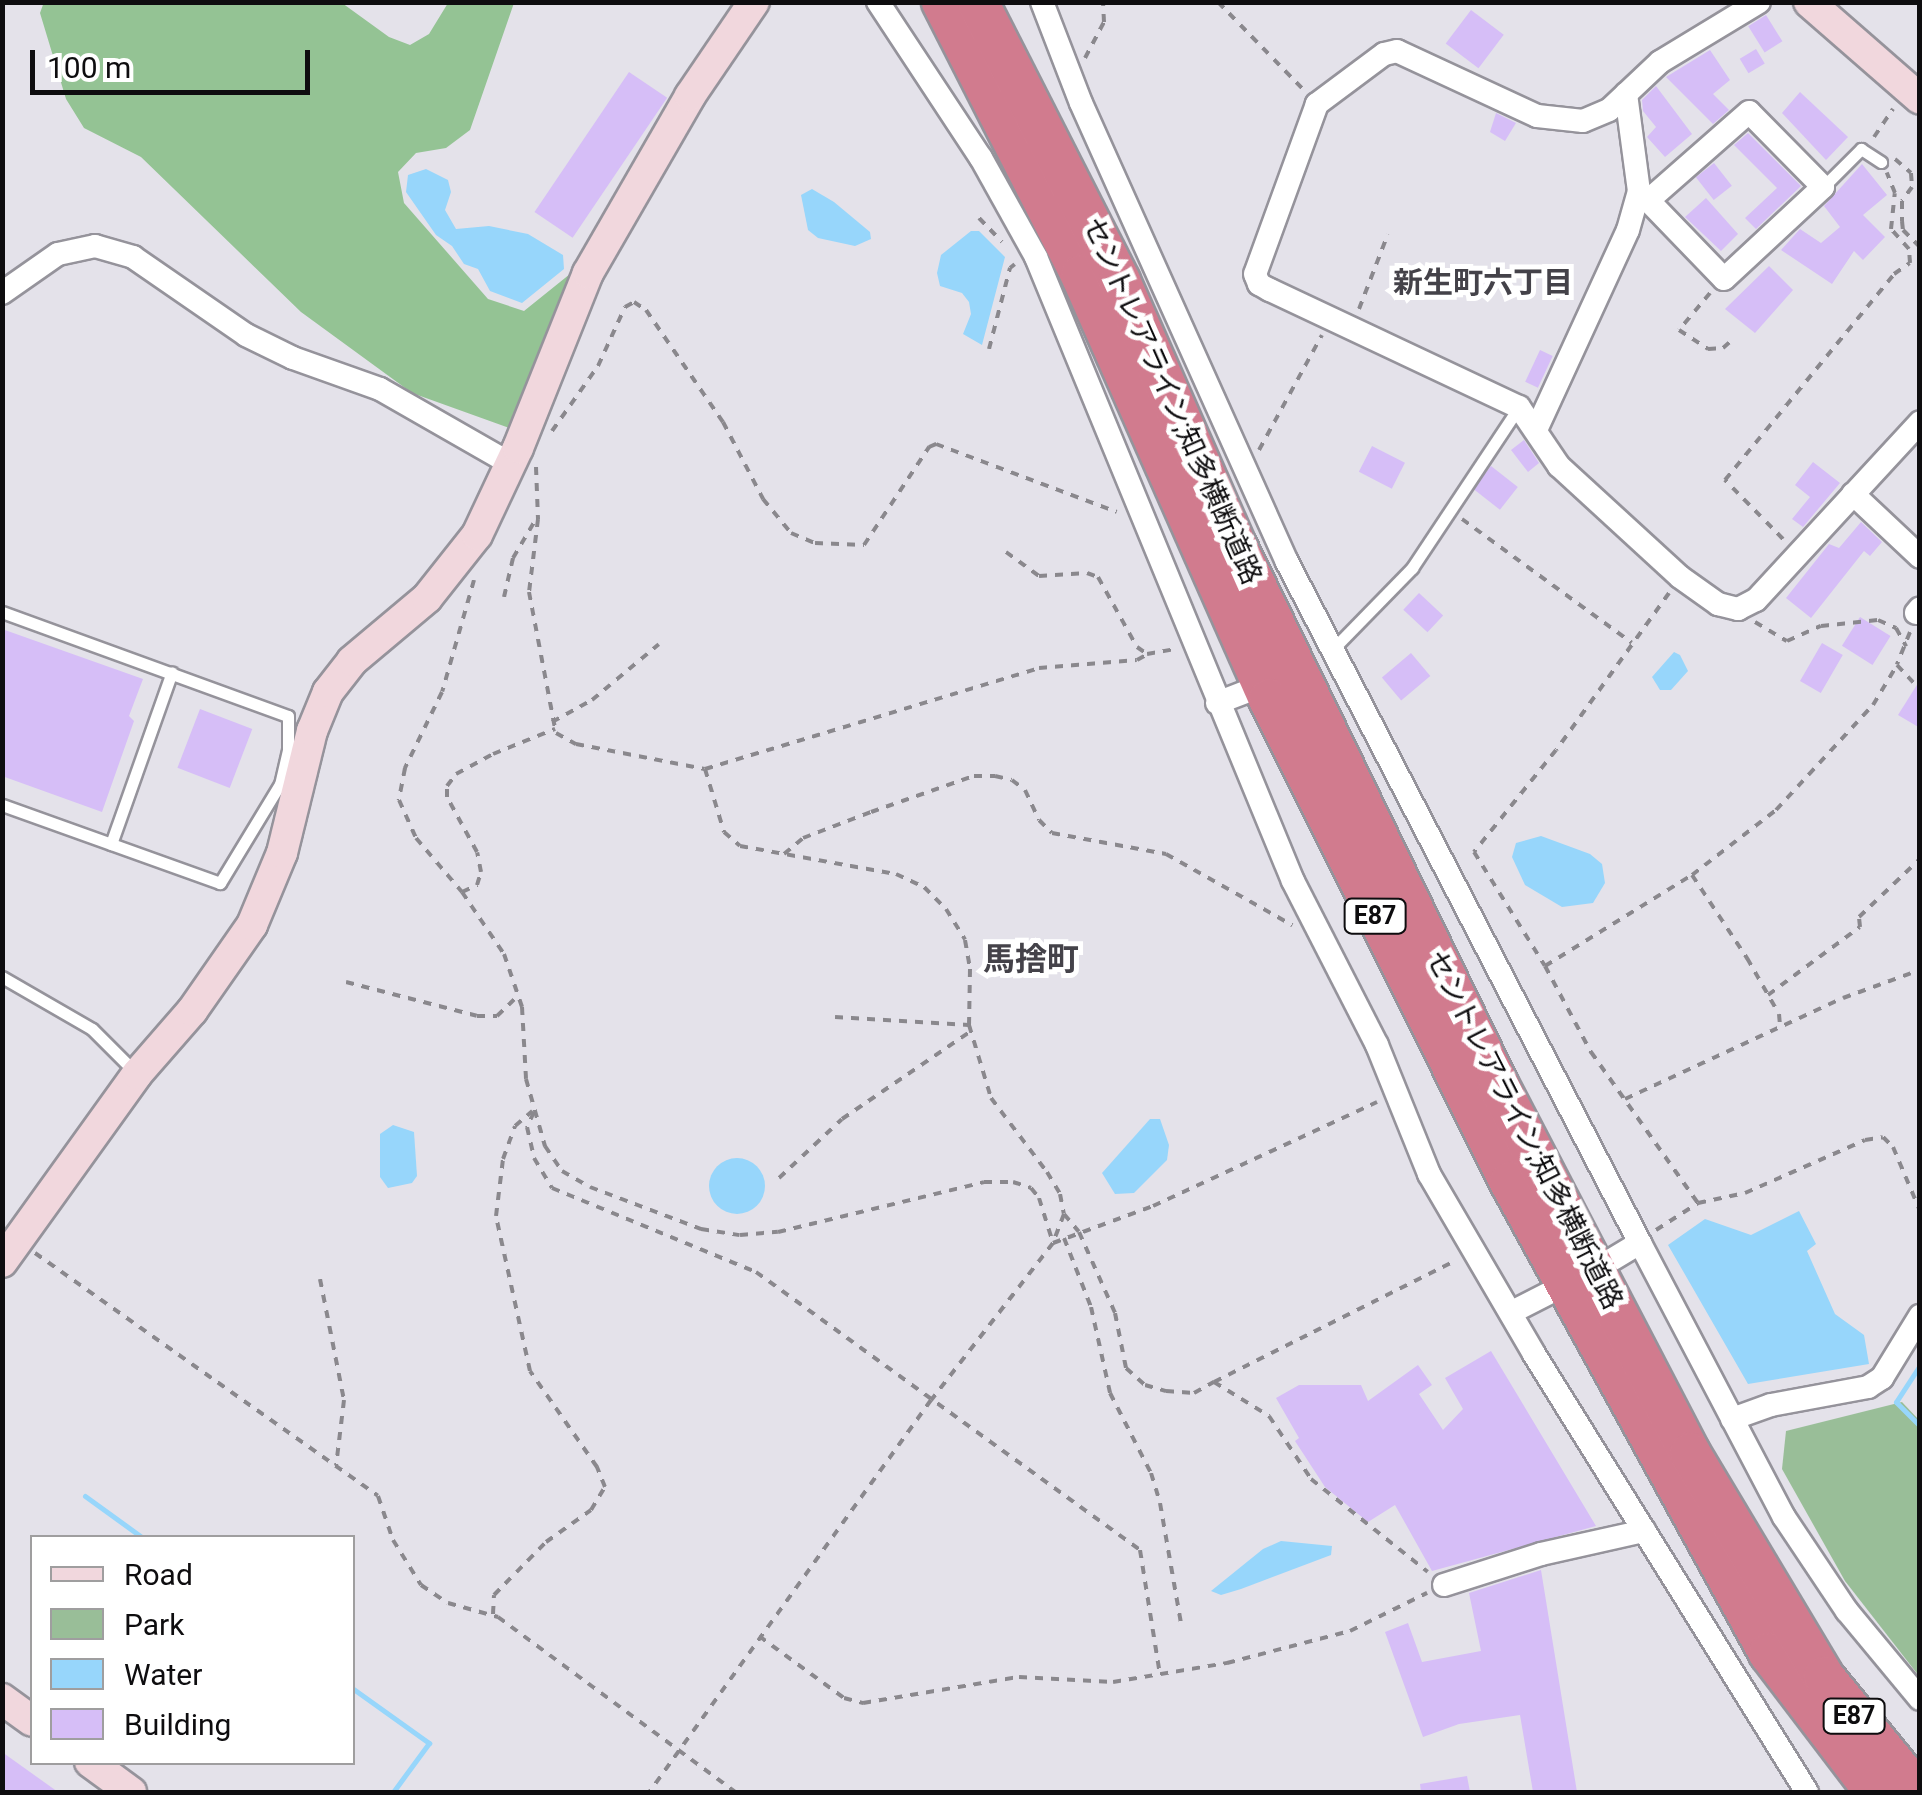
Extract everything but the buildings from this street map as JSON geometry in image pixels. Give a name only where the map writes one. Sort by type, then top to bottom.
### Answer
[{"type":"highway","name":"セントレアライン;知多横断道路","points":[[942,2],[1081,275],[1269,699],[1510,1182],[1734,1594],[1778,1666],[1876,1792]]},
{"type":"highway","name":"セントレアライン;知多横断道路","points":[[978,2],[1120,281],[1237,547],[1498,1084],[1690,1453],[1796,1635],[1856,1718],[1918,1792]]},
{"type":"highway","points":[[1734,1594],[1731,1623],[1852,1792]]},
{"type":"highway","points":[[1796,1635],[1815,1644],[1920,1769]]},
{"type":"street","points":[[10,1251],[136,1074],[192,1011],[252,925],[282,852],[312,731],[328,692],[352,662],[427,598],[477,535],[518,455],[588,273],[690,96],[754,2]]},
{"type":"street","points":[[878,2],[981,158],[1145,513],[1217,703],[1314,924],[1398,1092],[1429,1174],[1472,1252],[1807,1792]]},
{"type":"street","points":[[1042,2],[1324,653],[1784,1517],[1836,1596],[1920,1699]]},
{"type":"street","points":[[1759,2],[1660,62],[1609,110],[1584,122],[1537,116],[1396,51],[1384,54],[1318,104],[1255,274],[1259,284],[1519,407],[1560,466],[1680,577],[1718,604],[1742,607],[1756,600],[1920,422]]},
{"type":"street","points":[[1809,2],[1911,98]]},
{"type":"street","points":[[1536,430],[1644,195],[1748,112],[1823,187],[1724,279],[1644,195],[1626,94]]},
{"type":"street","points":[[2,293],[58,254],[95,246],[133,257],[246,335],[293,358],[380,388],[518,455]]},
{"type":"street","points":[[1853,494],[1920,557]]},
{"type":"street","points":[[1217,703],[1246,692]]},
{"type":"street","points":[[1613,1260],[1640,1243]]},
{"type":"street","points":[[1512,1312],[1547,1294]]},
{"type":"street","points":[[1732,1420],[1770,1405],[1868,1387],[1882,1378],[1920,1316]]},
{"type":"street","points":[[1444,1585],[1542,1554],[1644,1531]]},
{"type":"street","points":[[2,1700],[30,1720]]},
{"type":"street","points":[[94,1765],[131,1792]]},
{"type":"lane","points":[[1823,187],[1861,149],[1880,162]]},
{"type":"lane","points":[[1324,653],[1412,568],[1519,407]]},
{"type":"lane","points":[[2,612],[288,716],[288,750],[280,784],[220,883],[2,806]]},
{"type":"lane","points":[[111,844],[172,672]]},
{"type":"lane","points":[[2,977],[92,1028],[136,1074]]},
{"type":"path","points":[[1072,78],[1104,22],[1103,2]]},
{"type":"path","points":[[1218,2],[1318,104]]},
{"type":"path","points":[[1874,132],[1911,98]]},
{"type":"path","points":[[1799,554],[1725,480],[1894,274],[1910,262],[1910,249],[1892,229],[1895,193],[1880,162],[1892,156],[1912,173],[1912,186],[1902,202],[1902,221],[1903,230],[1920,246]]},
{"type":"path","points":[[979,218],[1026,260],[1010,268],[990,350]]},
{"type":"path","points":[[1242,462],[1262,448],[1341,323],[1388,234]]},
{"type":"path","points":[[1724,279],[1679,330],[1708,349],[1723,348],[1730,342]]},
{"type":"path","points":[[518,455],[548,436],[588,380],[625,307],[634,302],[646,310],[723,422],[764,499],[792,533],[815,542],[864,545],[929,447],[936,444],[1090,504],[1124,514],[1145,513]]},
{"type":"path","points":[[518,455],[535,461],[538,517],[529,592],[552,722],[555,729],[576,744],[705,769],[1039,668],[1137,660],[1148,654],[1170,652],[1193,640]]},
{"type":"path","points":[[1450,510],[1633,644]]},
{"type":"path","points":[[504,596],[513,558],[527,527],[538,517]]},
{"type":"path","points":[[477,535],[473,584],[442,692],[405,768],[399,800],[416,838],[462,892],[504,954],[518,996],[526,1079],[545,1146],[562,1172],[590,1187],[701,1230],[740,1235],[778,1232],[984,1182],[1013,1182],[1031,1188],[1039,1198],[1053,1243]]},
{"type":"path","points":[[1006,552],[1039,576],[1087,573],[1098,577],[1137,647],[1148,654]]},
{"type":"path","points":[[1680,577],[1474,852],[1546,966],[1591,1052],[1698,1203]]},
{"type":"path","points":[[1742,607],[1749,618],[1781,640],[1821,626],[1878,620],[1896,628],[1906,646]]},
{"type":"path","points":[[1546,966],[1692,876],[1776,810],[1873,705],[1906,646],[1918,610]]},
{"type":"path","points":[[552,722],[592,700],[659,644]]},
{"type":"path","points":[[1897,664],[1920,690]]},
{"type":"path","points":[[462,892],[476,885],[481,872],[477,852],[447,797],[447,786],[456,774],[493,754],[555,729]]},
{"type":"path","points":[[705,769],[724,832],[730,840],[896,874],[924,887],[946,909],[965,940],[970,970],[970,1028],[991,1098],[1060,1194],[1064,1214],[1079,1232],[1115,1313],[1126,1368],[1144,1384],[1194,1393],[1472,1252]]},
{"type":"path","points":[[784,854],[802,838],[871,812],[974,776],[995,776],[1012,780],[1025,790],[1039,820],[1052,833],[1166,854],[1286,924],[1300,928],[1314,924]]},
{"type":"path","points":[[1768,994],[1860,927],[1859,918],[1920,858]]},
{"type":"path","points":[[1692,876],[1768,994],[1780,1026]]},
{"type":"path","points":[[1624,1099],[1780,1026],[1920,970]]},
{"type":"path","points":[[346,982],[477,1016],[497,1016],[518,996]]},
{"type":"path","points":[[835,1018],[970,1028]]},
{"type":"path","points":[[778,1178],[842,1118],[970,1028]]},
{"type":"path","points":[[1053,1243],[1154,1206],[1398,1092]]},
{"type":"path","points":[[535,1108],[527,1127],[534,1158],[552,1188],[756,1272],[1140,1550],[1160,1675]]},
{"type":"path","points":[[535,1108],[515,1126],[503,1159],[496,1216],[530,1371],[597,1468],[605,1487],[591,1510],[546,1542],[494,1594],[490,1610],[736,1792]]},
{"type":"path","points":[[1640,1243],[1698,1203],[1745,1193],[1865,1140],[1883,1138],[1893,1146],[1920,1211]]},
{"type":"path","points":[[649,1792],[931,1400],[1053,1243],[1064,1214]]},
{"type":"path","points":[[1064,1238],[1091,1307],[1110,1393],[1160,1503],[1182,1623]]},
{"type":"path","points":[[10,1251],[378,1496],[393,1540],[421,1585],[448,1603],[495,1616]]},
{"type":"path","points":[[320,1279],[344,1400],[336,1466]]},
{"type":"path","points":[[759,1636],[844,1698],[864,1703],[1019,1677],[1113,1682],[1227,1664],[1350,1631],[1444,1585],[1312,1479],[1269,1416],[1214,1382]]},
{"type":"green space","points":[[44,2],[342,3],[389,37],[410,45],[429,34],[448,3],[514,3],[470,130],[446,148],[416,153],[398,172],[404,203],[488,299],[524,311],[570,274],[515,430],[412,393],[301,312],[141,157],[84,128],[66,99],[40,13]]},
{"type":"green space","points":[[1902,1402],[1919,1420],[1919,1676],[1845,1581],[1782,1469],[1786,1431]]},
{"type":"water","points":[[426,169],[448,180],[451,192],[445,210],[456,229],[489,226],[528,234],[563,255],[564,269],[522,303],[490,291],[478,269],[464,264],[452,246],[436,235],[406,192],[408,175]]},
{"type":"water","points":[[812,189],[870,232],[871,239],[855,246],[818,238],[808,230],[801,195]]},
{"type":"water","points":[[971,231],[979,231],[1005,257],[982,345],[963,334],[971,314],[969,302],[962,293],[940,286],[937,273],[941,255]]},
{"type":"water","points":[[1674,652],[1680,655],[1688,671],[1671,690],[1660,690],[1652,677]]},
{"type":"water","points":[[1541,836],[1590,854],[1602,864],[1605,883],[1593,903],[1562,907],[1525,885],[1512,857],[1516,843]]},
{"type":"water","points":[[1150,1119],[1160,1119],[1169,1145],[1167,1160],[1134,1193],[1115,1194],[1102,1173]]},
{"type":"water","points":[[393,1125],[414,1132],[417,1176],[412,1183],[388,1188],[380,1177],[380,1134]]},
{"type":"water","points":[[737,1158],[757,1166],[765,1186],[757,1206],[737,1214],[717,1206],[709,1186],[717,1166]]},
{"type":"water","points":[[1799,1211],[1816,1244],[1807,1251],[1835,1314],[1864,1335],[1869,1364],[1748,1384],[1668,1245],[1705,1219],[1751,1235]]},
{"type":"water","points":[[1281,1541],[1332,1546],[1331,1555],[1221,1595],[1211,1591],[1263,1549]]},
{"type":"waterway","points":[[1920,1365],[1896,1402],[1920,1426]]},
{"type":"waterway","points":[[85,1496],[139,1535]]},
{"type":"waterway","points":[[355,1690],[429,1743],[393,1792]]},
{"type":"district","name":"新生町六丁目","points":[[1483,283]]},
{"type":"district","name":"馬捨町","points":[[1031,959]]}]
